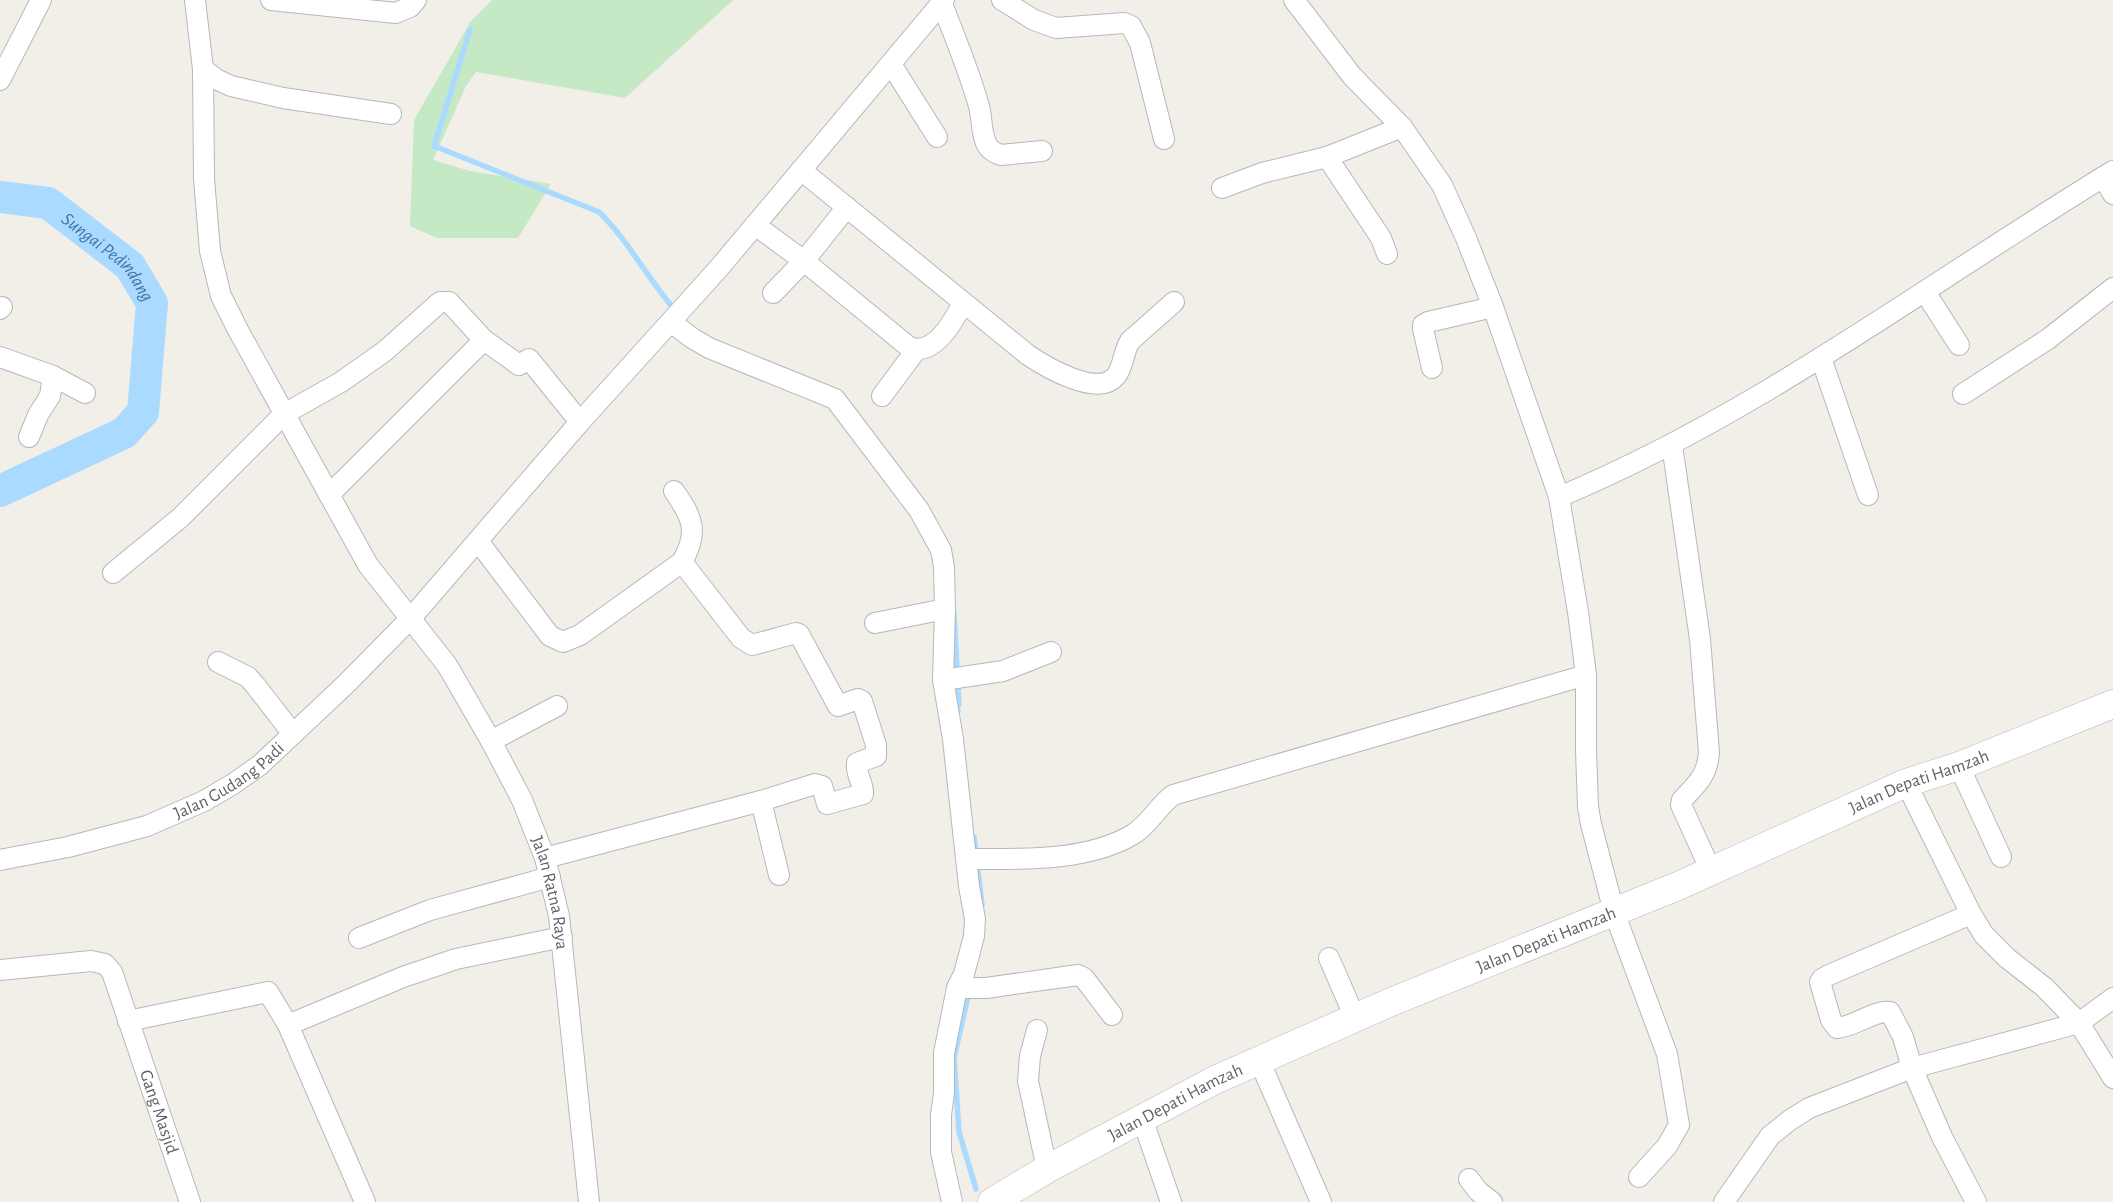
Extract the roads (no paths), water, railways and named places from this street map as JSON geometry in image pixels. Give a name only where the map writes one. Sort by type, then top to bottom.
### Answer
[{"type":"main road","name":"Jalan Depati Hamzah","points":[[992,1202],[1047,1169],[1142,1118],[1215,1080],[1259,1060],[1355,1018],[1711,871],[1906,784],[1959,766],[2113,704]]},
{"type":"street","points":[[0,80],[41,0]]},
{"type":"street","name":"Jalan Ratna Raya","points":[[195,0],[203,69],[204,179],[210,251],[221,296],[368,565],[448,665],[522,800],[547,868],[559,916],[588,1202]]},
{"type":"street","points":[[271,0],[374,6],[396,13],[410,8],[416,0]]},
{"type":"street","points":[[1002,0],[1034,20],[1056,28],[1124,23],[1131,26],[1140,43],[1164,139]]},
{"type":"street","points":[[1294,0],[1352,76],[1402,127],[1432,168],[1449,198],[1493,308],[1559,498],[1574,585],[1586,675],[1585,709],[1588,807],[1596,846],[1614,912],[1667,1054],[1679,1126],[1667,1146],[1639,1177]]},
{"type":"street","points":[[943,2],[980,107],[985,141],[988,147],[1002,155],[1042,151]]},
{"type":"street","name":"Jalan Gudang Padi","points":[[0,860],[68,847],[147,826],[204,800],[233,784],[260,765],[346,684],[411,618],[580,422],[679,313],[755,225],[943,2]]},
{"type":"street","points":[[891,64],[937,137]]},
{"type":"street","points":[[203,69],[216,79],[231,86],[283,98],[391,114]]},
{"type":"street","points":[[1222,188],[1248,177],[1327,157],[1402,127]]},
{"type":"street","points":[[1327,157],[1381,238],[1387,254]]},
{"type":"street","points":[[801,170],[963,303],[1039,362],[1066,375],[1096,385],[1105,384],[1114,378],[1122,368],[1126,349],[1130,341],[1174,302]]},
{"type":"street","points":[[1559,498],[1672,445],[1821,358],[2110,181]]},
{"type":"street","points":[[773,293],[804,261],[847,207]]},
{"type":"street","points":[[755,225],[804,261],[909,347],[916,350],[925,349],[944,333],[963,303]]},
{"type":"street","points":[[1963,394],[2048,340],[2113,288]]},
{"type":"street","points":[[1926,292],[1959,345]]},
{"type":"street","points":[[113,572],[180,518],[284,414],[341,382],[385,351],[440,302],[449,302],[484,340],[519,365],[529,359],[580,422]]},
{"type":"street","points":[[1432,368],[1423,329],[1424,325],[1428,322],[1493,308]]},
{"type":"street","points":[[679,313],[710,348],[835,399],[919,510],[935,535],[941,550],[944,567],[949,679],[954,739],[970,859],[969,886],[975,919],[974,936],[964,974],[970,989],[944,1053],[941,1152],[952,1202]]},
{"type":"street","points":[[329,495],[484,340]]},
{"type":"street","points":[[882,396],[916,350]]},
{"type":"street","points":[[0,357],[54,376],[85,393]]},
{"type":"street","points":[[1821,358],[1868,495]]},
{"type":"street","points":[[29,437],[38,415],[50,396],[54,376]]},
{"type":"street","points":[[1672,445],[1700,639],[1709,753],[1708,767],[1703,777],[1682,800],[1681,805],[1711,871]]},
{"type":"street","points":[[478,542],[550,636],[563,642],[580,635],[682,562],[690,547],[692,535],[690,515],[674,491]]},
{"type":"street","points":[[359,938],[547,868],[815,784],[822,786],[827,804],[863,794],[863,787],[856,768],[857,763],[876,756],[876,745],[862,701],[858,699],[838,706],[799,634],[752,645],[740,638],[682,562]]},
{"type":"street","points":[[874,623],[945,609]]},
{"type":"street","points":[[949,679],[1003,671],[1051,652]]},
{"type":"street","points":[[218,662],[252,681],[293,734]]},
{"type":"street","points":[[970,859],[996,860],[1077,855],[1107,847],[1133,835],[1149,823],[1164,802],[1173,795],[1586,675]]},
{"type":"street","points":[[491,741],[557,706]]},
{"type":"street","points":[[1959,766],[2001,857]]},
{"type":"street","points":[[1906,784],[1971,914],[1984,935],[2007,958],[2044,987],[2080,1023],[2113,1078]]},
{"type":"street","points":[[761,801],[779,875]]},
{"type":"street","points":[[1957,1202],[1972,1194],[1942,1137],[1912,1068],[1903,1037],[1890,1012],[1883,1011],[1845,1028],[1837,1028],[1832,1020],[1820,982],[1829,975],[1971,914]]},
{"type":"street","points":[[288,1025],[403,977],[456,959],[562,937]]},
{"type":"street","points":[[1328,958],[1355,1018]]},
{"type":"street","name":"Gang Masjid","points":[[0,970],[91,961],[105,964],[112,972],[190,1202]]},
{"type":"street","points":[[970,989],[1078,975],[1084,978],[1112,1015]]},
{"type":"street","points":[[128,1021],[268,992],[288,1025],[365,1202]]},
{"type":"street","points":[[1724,1202],[1770,1136],[1790,1120],[1816,1104],[1912,1068],[2080,1023],[2113,998]]},
{"type":"street","points":[[1037,1030],[1030,1056],[1028,1081],[1047,1169]]},
{"type":"street","points":[[1259,1060],[1321,1202]]},
{"type":"street","points":[[1142,1118],[1171,1202]]},
{"type":"street","points":[[1469,1179],[1478,1191],[1492,1202]]},
{"type":"waterway","points":[[470,30],[434,146],[599,212],[620,235],[656,287],[676,311]]},
{"type":"waterway","name":"Sungai Pedindang","points":[[0,197],[48,203],[130,266],[152,303],[143,412],[124,433],[0,491]]},
{"type":"waterway","points":[[954,613],[958,711]]},
{"type":"waterway","points":[[974,837],[982,905]]},
{"type":"waterway","points":[[969,992],[954,1058],[959,1132],[976,1189]]}]
